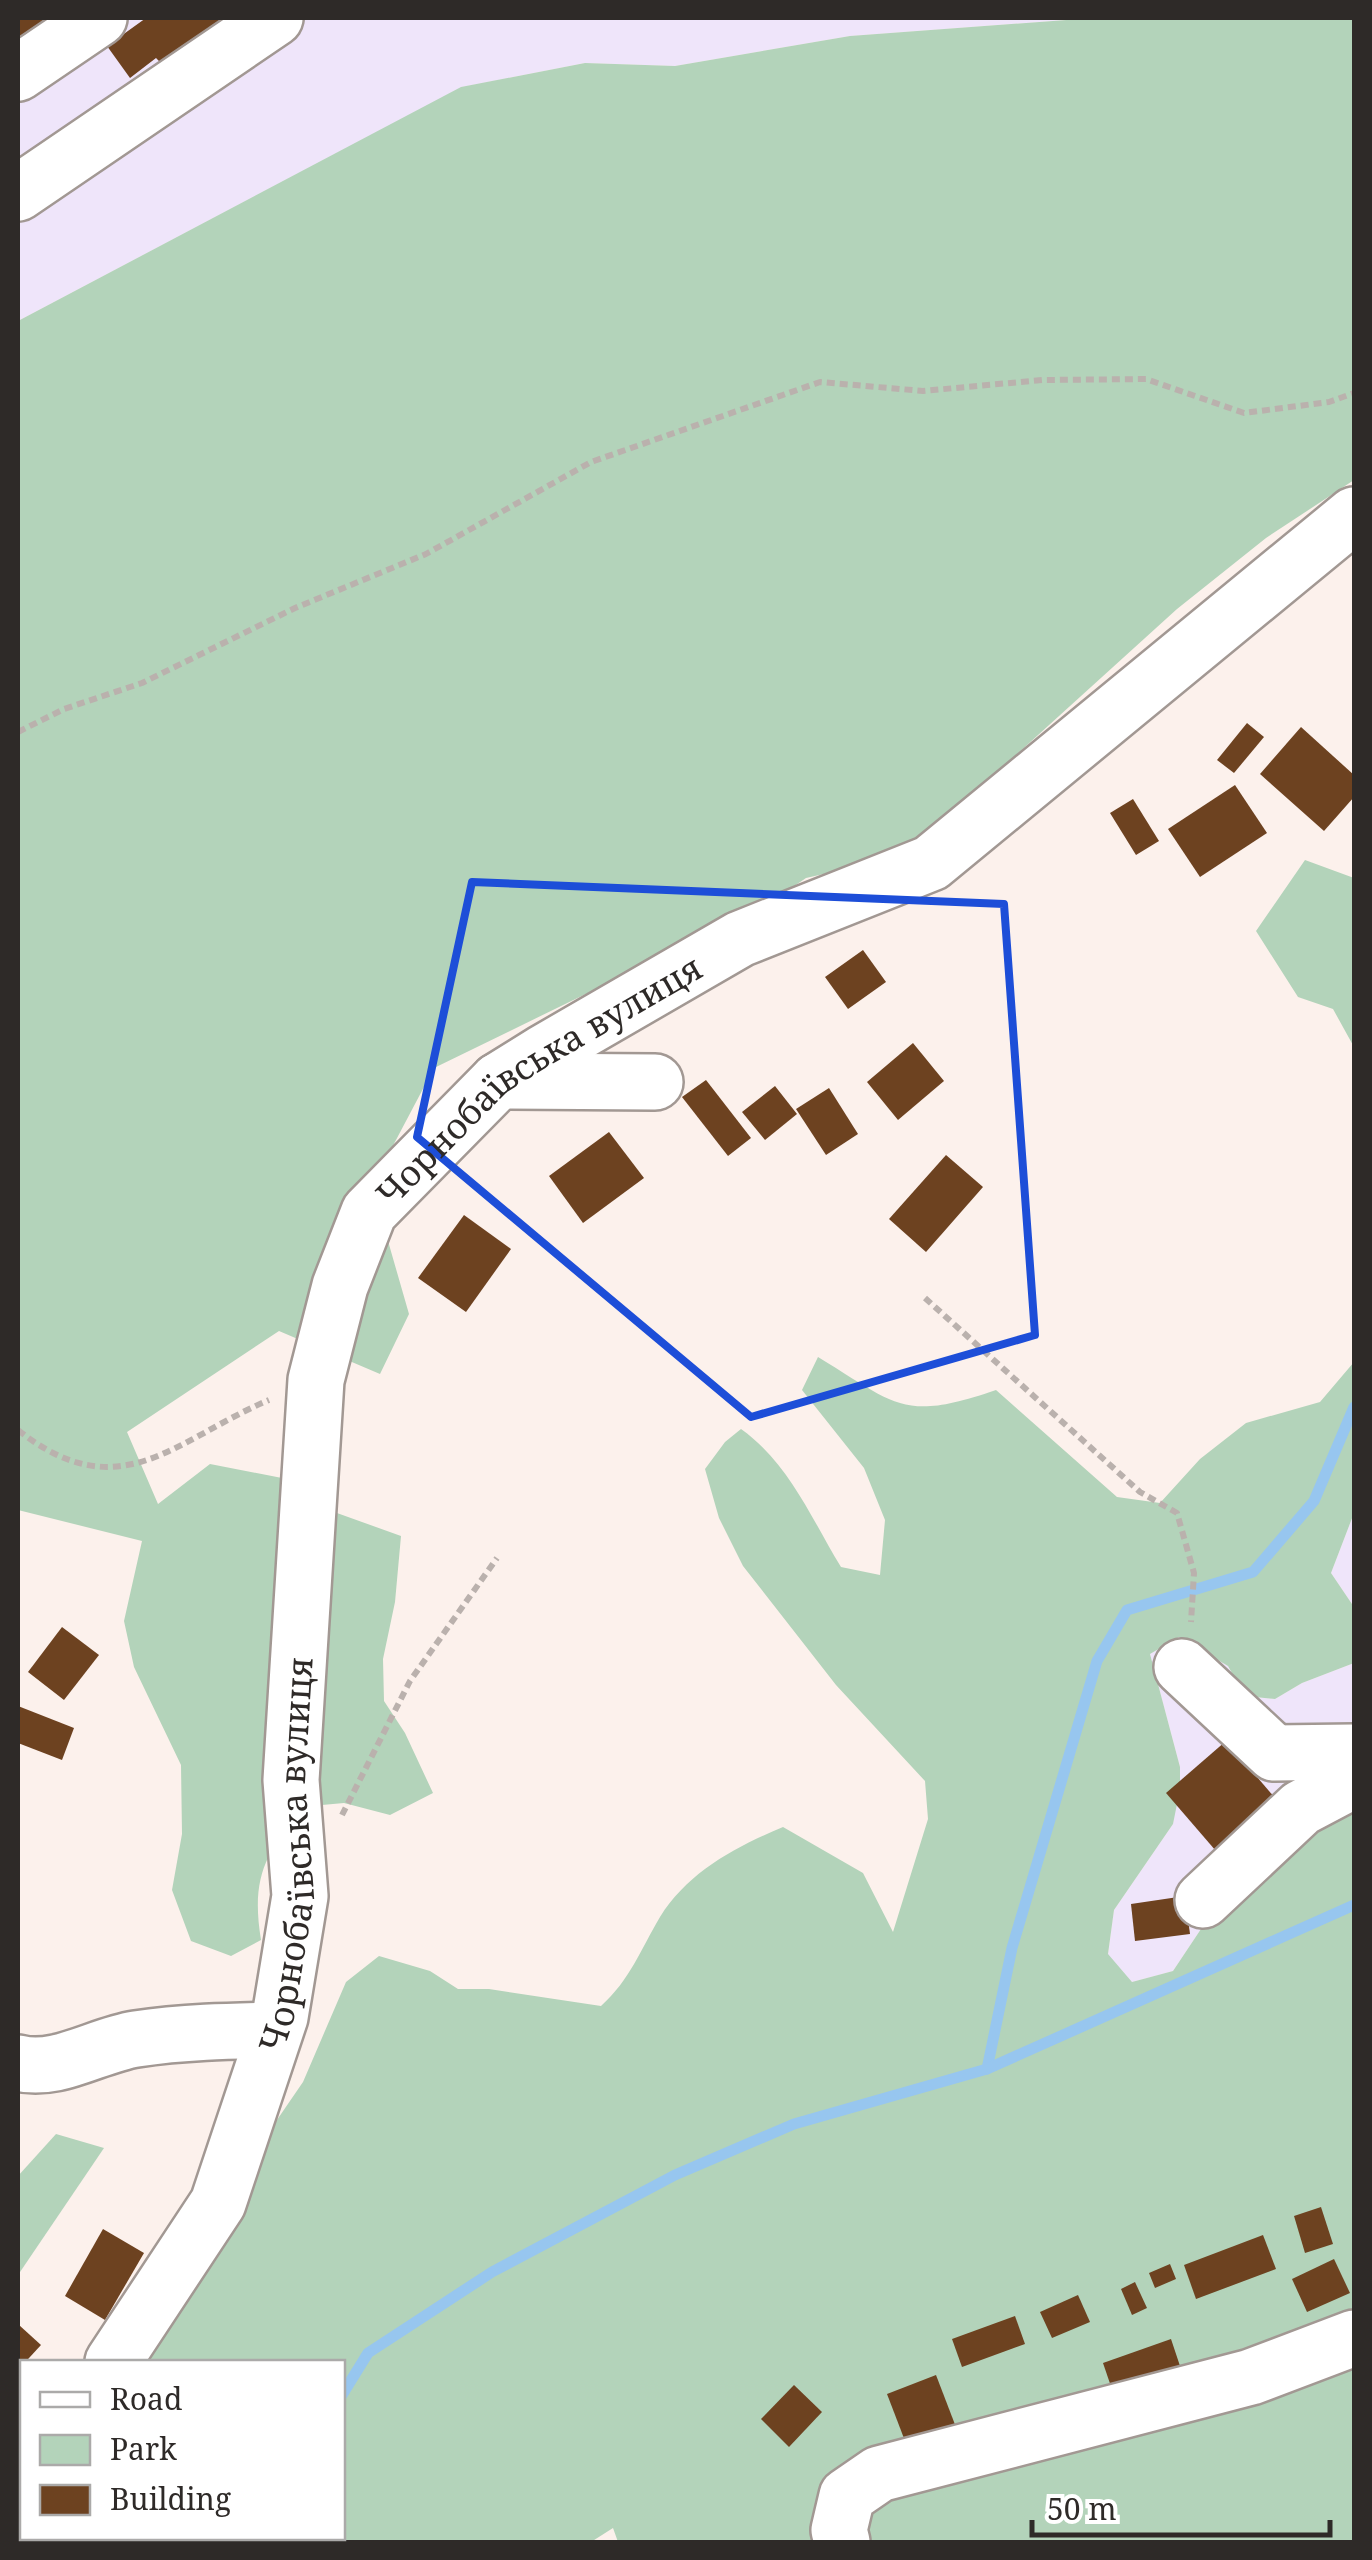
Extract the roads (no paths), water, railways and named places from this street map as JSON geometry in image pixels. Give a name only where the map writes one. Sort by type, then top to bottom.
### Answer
[{"type":"street","points":[[18,73],[99,18]]},
{"type":"street","points":[[18,193],[275,18]]},
{"type":"street","name":"Чорнобаївська вулиця","points":[[114,2360],[218,2204],[275,2030],[300,1896],[291,1780],[316,1380],[340,1286],[369,1212],[498,1082],[740,940],[931,862],[1354,514]]},
{"type":"street","points":[[498,1082],[655,1082]]},
{"type":"street","points":[[1182,1667],[1274,1753],[1354,1752]]},
{"type":"street","points":[[1203,1900],[1301,1808],[1354,1780]]},
{"type":"street","points":[[18,2063],[37,2068],[147,2038],[275,2030]]},
{"type":"street","points":[[842,2542],[838,2530],[848,2496],[879,2474],[1251,2377],[1354,2338]]},
{"type":"waterway","points":[[987,2069],[1012,1948],[1097,1661],[1127,1610],[1253,1572],[1314,1501],[1354,1407]]},
{"type":"waterway","points":[[345,2390],[368,2353],[492,2272],[675,2175],[794,2124],[987,2069],[1354,1905]]}]
